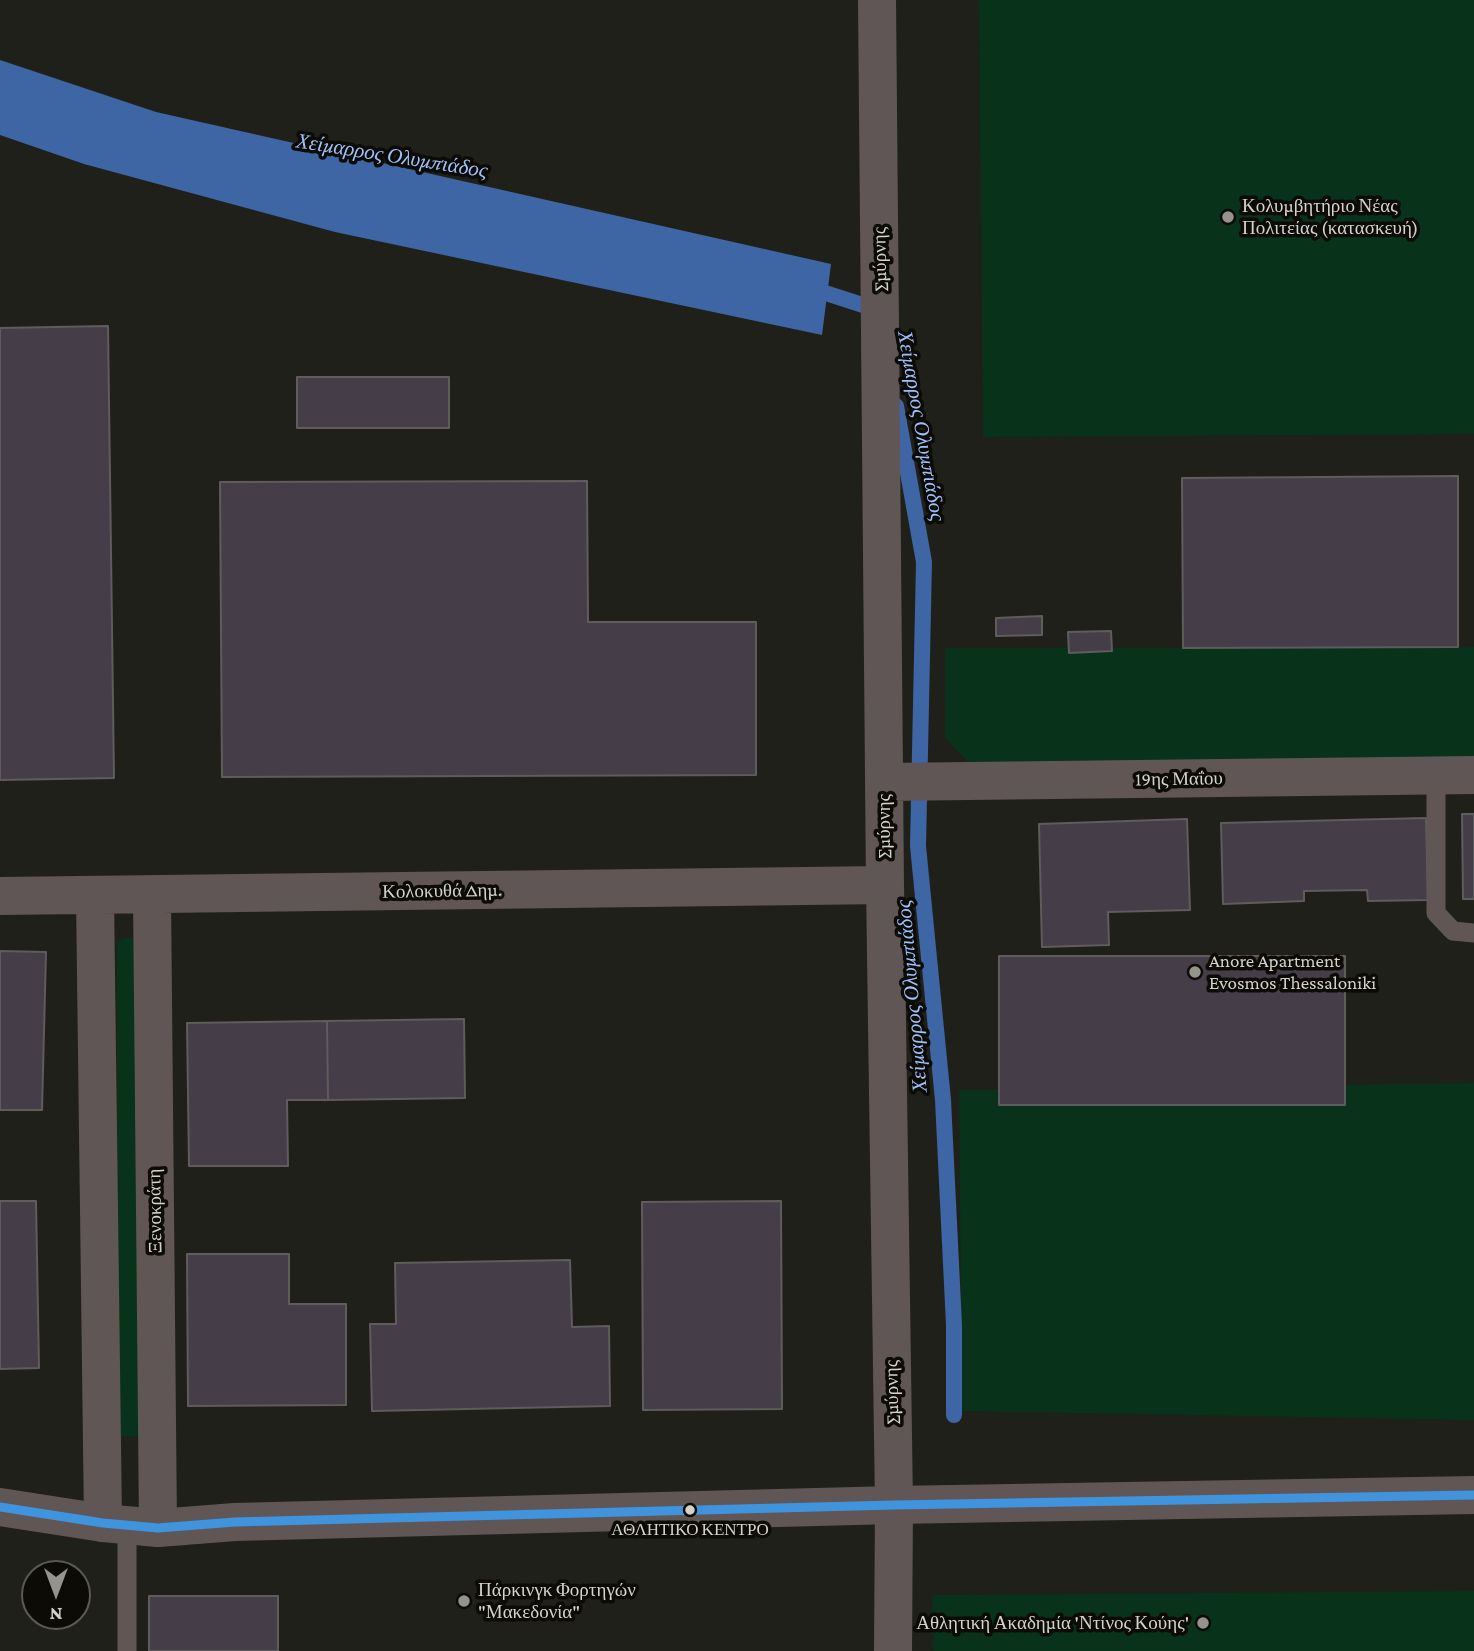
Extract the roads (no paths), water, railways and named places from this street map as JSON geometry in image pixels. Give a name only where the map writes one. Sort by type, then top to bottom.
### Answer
[{"type":"street","name":"Σμύρνης","points":[[877,0],[894,1505],[893,1651]]},
{"type":"street","name":"19ης Μαΐου","points":[[884,782],[1474,775]]},
{"type":"street","name":"Κολοκυθά Δημ.","points":[[0,896],[885,885]]},
{"type":"street","points":[[95,895],[129,1525]]},
{"type":"street","name":"Ξενοκράτη","points":[[129,1525],[152,895]]},
{"type":"street","points":[[0,1507],[129,1525],[894,1505],[1474,1495]]},
{"type":"lane","points":[[1436,776],[1436,913],[1453,931],[1474,933]]},
{"type":"lane","points":[[127,1651],[129,1525]]},
{"type":"water","points":[[0,60],[156,112],[831,264],[822,335],[335,232],[84,164],[0,135]]},
{"type":"waterway","name":"Χείμαρρος Ολυμπιάδος","points":[[807,287],[875,309],[878,313]]},
{"type":"waterway","name":"Χείμαρρος Ολυμπιάδος","points":[[896,406],[924,562],[918,846],[943,1100],[954,1325],[954,1415]]},
{"type":"place","name":"Κολυμβητήριο Νέας Πολιτείας (κατασκευή)","points":[[1228,217]]},
{"type":"place","name":"Anore Apartment Evosmos Thessaloniki","points":[[1195,972]]},
{"type":"place","name":"ΑΘΛΗΤΙΚΟ ΚΕΝΤΡΟ","points":[[690,1510]]},
{"type":"place","name":"Πάρκινγκ Φορτηγών \"Μακεδονία\"","points":[[464,1601]]},
{"type":"place","name":"Αθλητική Ακαδημία 'Ντίνος Κούης'","points":[[1203,1623]]}]
